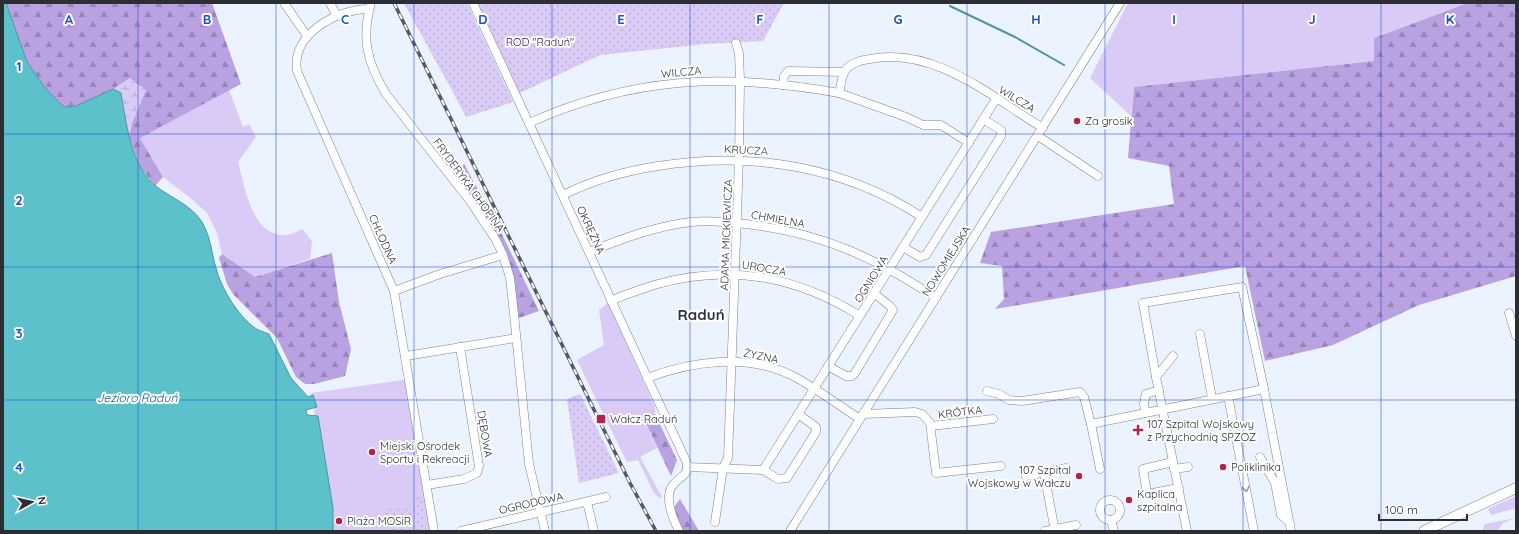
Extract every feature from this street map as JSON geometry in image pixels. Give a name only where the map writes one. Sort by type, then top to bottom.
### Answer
[{"type":"main road","points":[[1424,531],[1516,488]]},
{"type":"street","points":[[284,3],[307,36]]},
{"type":"street","points":[[330,3],[337,16]]},
{"type":"street","name":"OKRĘŻNA","points":[[473,3],[612,301],[687,467]]},
{"type":"street","name":"NOWOMIEJSKA","points":[[790,531],[1120,3]]},
{"type":"street","name":"CHŁODNA","points":[[370,6],[323,22],[307,36],[296,59],[297,71],[394,291],[434,531]]},
{"type":"street","name":"FRYDERYKA CHOPINA","points":[[370,6],[366,31],[366,52],[376,78],[386,94],[470,201],[496,240],[503,255],[510,278],[527,452],[544,531]]},
{"type":"street","name":"ADAMA MICKIEWICZA","points":[[715,522],[723,468],[728,458],[740,160],[740,81],[739,53],[736,43]]},
{"type":"street","name":"WILCZA","points":[[844,72],[850,65],[864,60],[879,57],[909,58],[947,70],[979,87],[1043,128]]},
{"type":"street","points":[[783,85],[784,76],[788,71],[844,72],[839,94]]},
{"type":"street","name":"WILCZA","points":[[529,123],[577,104],[620,91],[686,82],[740,81],[783,85],[839,94],[906,117],[924,125],[941,125],[969,143]]},
{"type":"street","name":"OGNIOWA","points":[[763,470],[875,294],[996,99]]},
{"type":"street","points":[[903,247],[920,257],[926,256],[1001,136],[1001,130],[983,119]]},
{"type":"street","points":[[1038,136],[1098,176]]},
{"type":"street","name":"KRUCZA","points":[[563,195],[612,175],[632,170],[678,162],[740,160],[797,166],[844,179],[896,202],[922,217]]},
{"type":"street","name":"CHMIELNA","points":[[589,252],[619,240],[674,224],[692,222],[737,223],[816,237],[842,246],[890,269],[936,298]]},
{"type":"street","points":[[394,291],[440,274],[503,255]]},
{"type":"street","name":"UROCZA","points":[[612,301],[650,287],[687,277],[709,274],[735,274],[772,279],[802,287],[825,295],[860,316]]},
{"type":"street","points":[[1187,531],[1156,377],[1143,303],[1242,286],[1291,527]]},
{"type":"street","points":[[828,366],[846,376],[852,376],[855,373],[893,310],[875,294]]},
{"type":"street","points":[[1509,312],[1516,336]]},
{"type":"street","points":[[1200,334],[1212,398]]},
{"type":"street","points":[[406,356],[516,338]]},
{"type":"street","name":"DĘBOWA","points":[[427,484],[464,479],[478,473],[479,466],[460,347]]},
{"type":"street","points":[[1156,377],[1172,356]]},
{"type":"street","name":"ŻYZNA","points":[[647,378],[693,365],[732,362],[778,370],[793,376],[862,416]]},
{"type":"street","points":[[1091,424],[1212,398],[1264,389]]},
{"type":"street","points":[[1145,412],[1144,403],[1146,394],[1159,390]]},
{"type":"street","points":[[987,392],[999,394],[1009,400],[1022,401],[1080,392],[1084,397],[1100,469]]},
{"type":"street","points":[[1228,396],[1254,531]]},
{"type":"street","points":[[862,416],[915,412],[922,414],[931,426],[936,473],[1001,466]]},
{"type":"street","points":[[679,531],[670,509],[670,495],[673,484],[685,475],[687,467],[763,470],[778,479],[787,478],[816,432],[816,427],[798,414]]},
{"type":"street","name":"KRÓTKA","points":[[931,426],[993,419]]},
{"type":"street","points":[[1260,457],[1275,483],[1281,515],[1291,527]]},
{"type":"street","points":[[1178,488],[1147,494],[1143,469],[1174,466],[1188,467]]},
{"type":"street","points":[[1026,476],[1066,468]]},
{"type":"street","points":[[1044,473],[1055,530]]},
{"type":"street","name":"OGRODOWA","points":[[461,531],[606,497]]},
{"type":"street","points":[[587,502],[594,531]]},
{"type":"street","points":[[1111,520],[1114,531]]},
{"type":"street","points":[[1045,531],[1076,525]]},
{"type":"green space","points":[[6,3],[212,3],[241,84],[140,138],[163,177],[155,186],[140,167],[129,137],[121,93],[113,89],[76,106],[64,108],[45,88],[27,62]]},
{"type":"green space","name":"ROD \"Raduń\"","points":[[404,3],[467,3],[513,102],[466,117]]},
{"type":"green space","name":"ROD \"Raduń\"","points":[[478,3],[784,3],[763,41],[705,44],[600,55],[520,93]]},
{"type":"green space","points":[[1128,3],[1468,3],[1374,38],[1374,61],[1134,87],[1131,116],[1090,78]]},
{"type":"green space","points":[[1468,3],[1516,3],[1516,276],[1419,305],[1333,345],[1265,361],[1245,266],[995,309],[1004,299],[1002,266],[980,263],[991,232],[1174,204],[1169,166],[1128,158],[1134,87],[1374,61],[1374,38]]},
{"type":"green space","points":[[130,78],[146,90],[132,124],[129,137],[121,93],[113,89]]},
{"type":"green space","points":[[229,90],[243,127],[249,124],[256,137],[238,162],[247,197],[258,220],[266,229],[276,234],[288,235],[302,229],[312,241],[310,259],[255,277],[222,254],[217,233],[207,213],[163,177],[140,138]]},
{"type":"green space","points":[[464,164],[500,230],[539,311],[519,318],[514,314],[503,255],[453,179]]},
{"type":"green space","points":[[332,253],[339,302],[351,349],[345,376],[314,384],[305,384],[296,377],[277,338],[233,294],[227,284],[219,258],[222,254],[255,277]]},
{"type":"green space","points":[[608,303],[655,407],[655,414],[644,419],[657,448],[640,457],[662,497],[659,498],[654,493],[638,460],[627,462],[577,360],[604,345],[599,310]]},
{"type":"green space","name":"Miejski Ośrodek Sportu i Rekreacji","points":[[410,379],[434,531],[333,531],[331,502],[311,393]]},
{"type":"green space","points":[[580,394],[619,473],[579,483],[567,399]]},
{"type":"green space","points":[[655,414],[677,460],[671,476],[644,419]]},
{"type":"green space","points":[[418,492],[422,497],[426,531],[388,531],[384,509],[415,506]]},
{"type":"green space","points":[[1516,496],[1516,508],[1491,515],[1488,509]]},
{"type":"green space","points":[[680,499],[699,531],[680,531],[671,511]]},
{"type":"green space","points":[[1516,518],[1503,523],[1497,531],[1482,531],[1485,524]]},
{"type":"water","name":"Jezioro Raduń","points":[[3,3],[6,3],[27,62],[45,88],[64,107],[76,106],[113,89],[121,93],[131,144],[141,168],[148,179],[157,187],[198,216],[207,234],[218,276],[231,301],[249,323],[260,331],[269,334],[291,378],[308,397],[313,395],[317,407],[306,410],[307,415],[318,416],[333,508],[333,531],[3,531]]},
{"type":"waterway","points":[[950,6],[1015,37],[1064,65]]},
{"type":"railway","points":[[394,3],[630,483],[656,531]]},
{"type":"place","name":"Za grosik","points":[[1077,121]]},
{"type":"place","name":"Wałcz Raduń","points":[[601,419]]},
{"type":"place","name":"107 Szpital Wojskowy z Przychodnią SPZOZ","points":[[1138,430]]},
{"type":"place","name":"Miejski Ośrodek Sportu i Rekreacji","points":[[372,452]]},
{"type":"place","name":"Poliklinika","points":[[1223,467]]},
{"type":"place","name":"107 Szpital Wojskowy w Wałczu","points":[[1079,476]]},
{"type":"place","name":"Kaplica szpitalna","points":[[1129,500]]},
{"type":"place","name":"Plaża MOSiR","points":[[339,521]]},
{"type":"district","name":"Raduń","points":[[701,314]]}]
